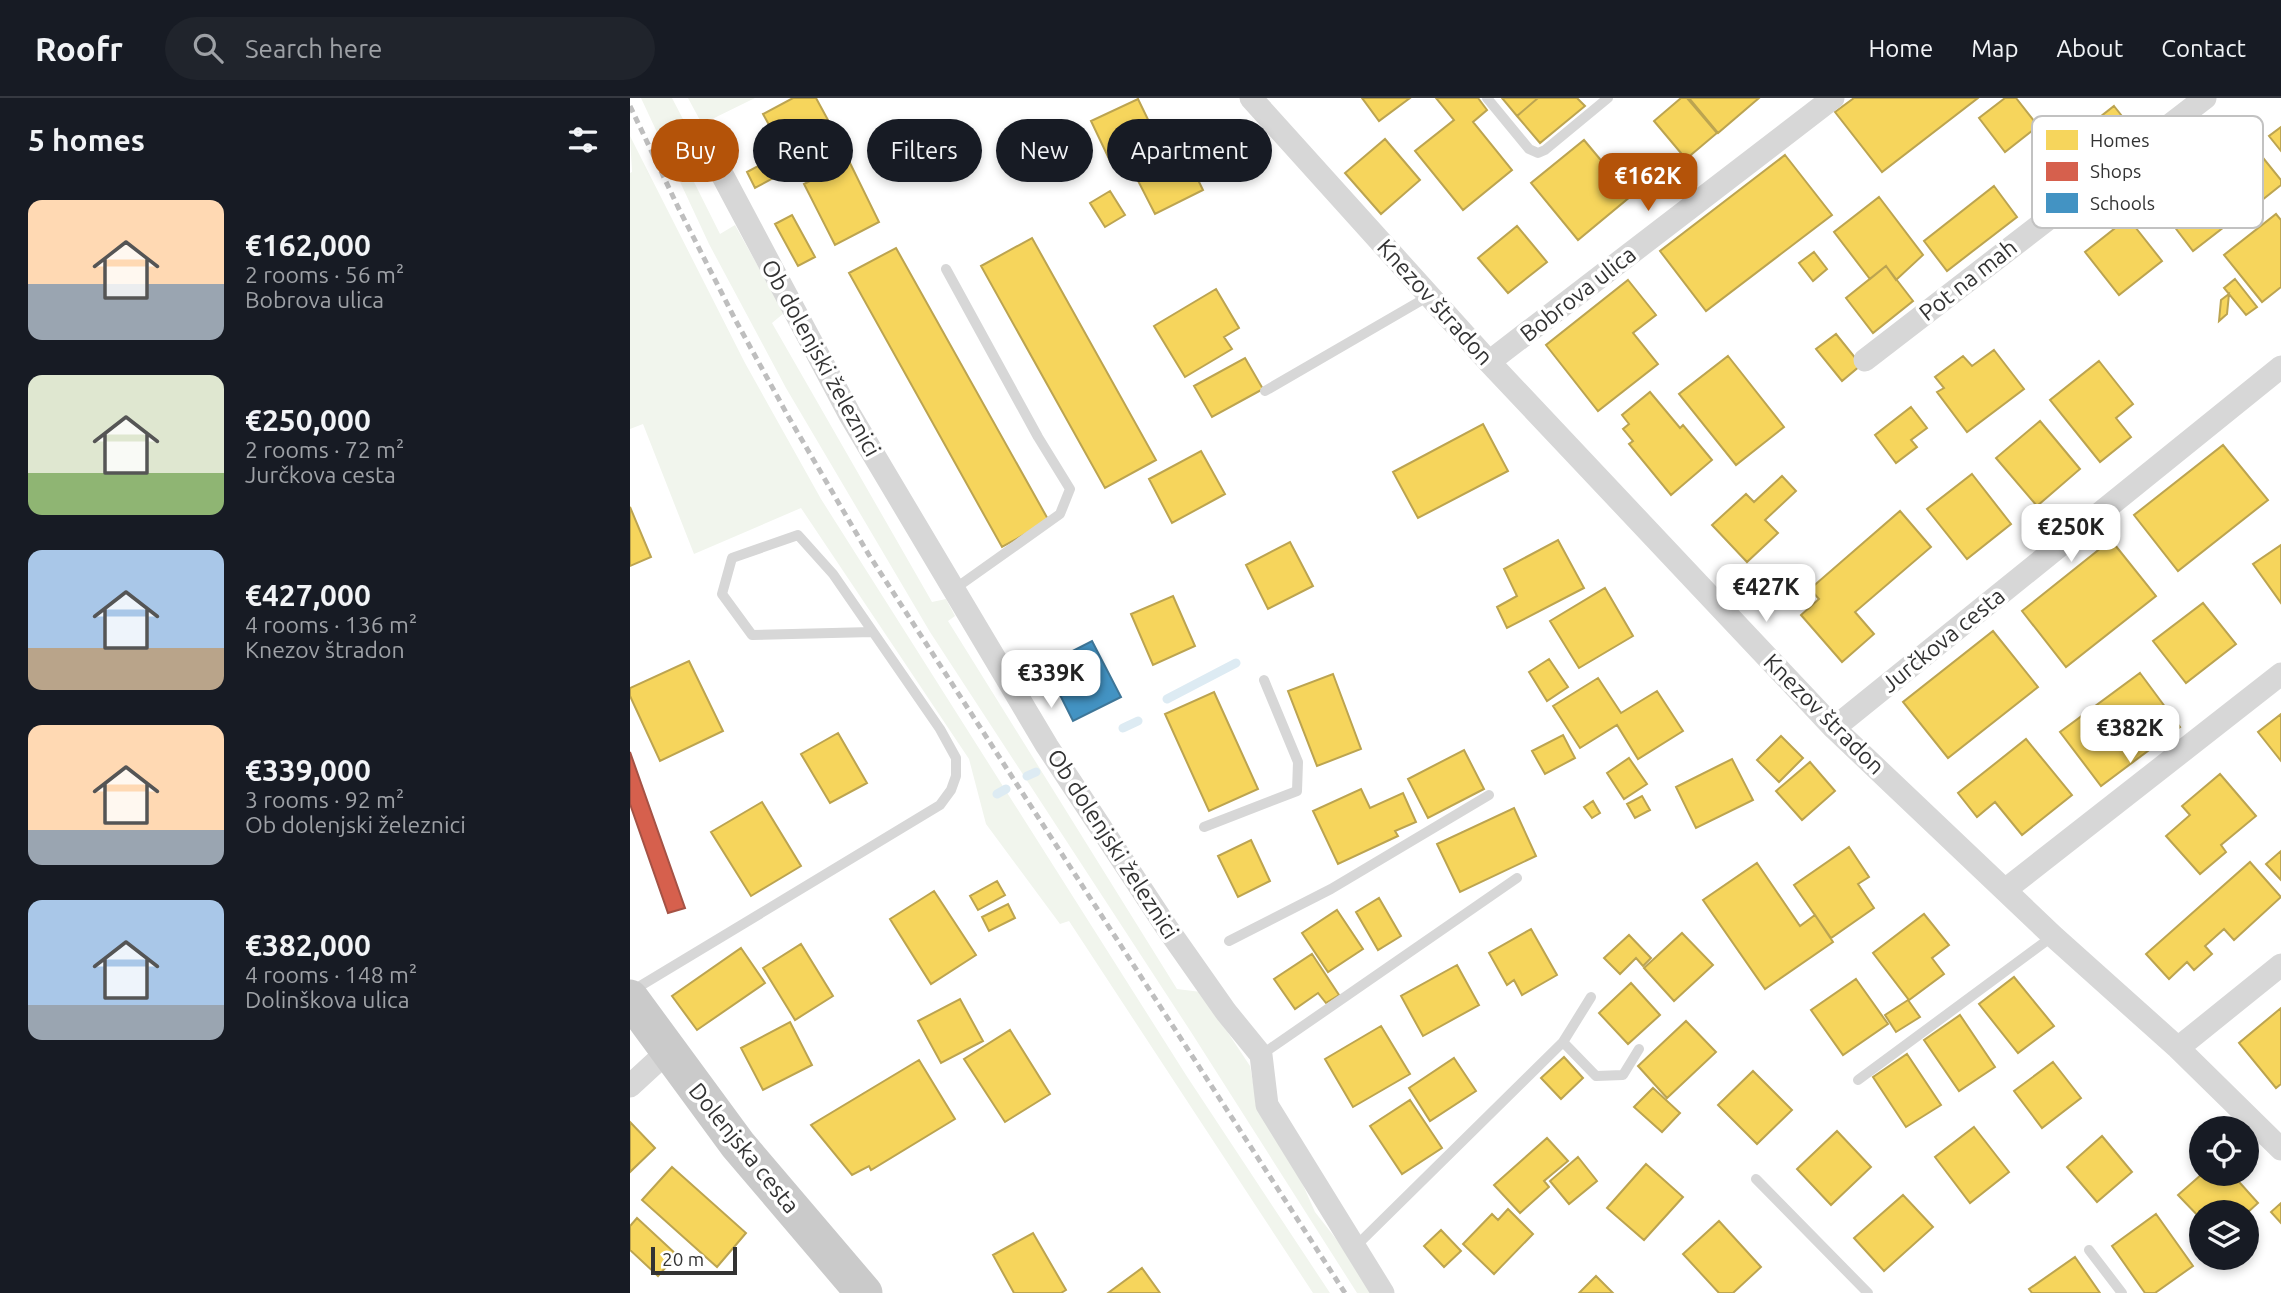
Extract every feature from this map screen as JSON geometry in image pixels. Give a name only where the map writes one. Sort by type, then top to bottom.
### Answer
[{"type":"main road","name":"Dolenjska cesta","points":[[630,995],[738,1144],[864,1293]]},
{"type":"street","name":"Knezov štradon","points":[[1251,98],[1489,362],[1835,728],[2053,936],[2178,1048],[2281,1149]]},
{"type":"street","name":"Bobrova ulica","points":[[1489,362],[1833,98]]},
{"type":"street","name":"Pot na mah","points":[[2182,116],[2205,98]]},
{"type":"street","name":"Ob dolenjski železnici","points":[[726,182],[850,415],[1047,746],[1167,928],[1226,1012],[1261,1055]]},
{"type":"street","name":"Pot na mah","points":[[1865,360],[2036,228]]},
{"type":"street","name":"Jurčkova cesta","points":[[1835,728],[2281,367]]},
{"type":"street","points":[[2005,890],[2281,674]]},
{"type":"street","points":[[2178,1048],[2281,965]]},
{"type":"street","points":[[630,1086],[668,1051]]},
{"type":"street","points":[[1261,1055],[1267,1105],[1383,1293]]},
{"type":"lane","points":[[1487,98],[1529,149],[1538,153],[1608,98]]},
{"type":"lane","points":[[946,269],[1070,489],[1060,514],[953,590]]},
{"type":"lane","points":[[1265,391],[1429,296]]},
{"type":"lane","points":[[630,995],[940,805],[957,776],[956,758],[940,729],[833,574],[798,535],[732,558],[722,594],[752,635],[872,632]]},
{"type":"lane","points":[[1204,827],[1297,791],[1298,762],[1264,680]]},
{"type":"lane","points":[[1229,941],[1331,889],[1489,795]]},
{"type":"lane","points":[[1261,1055],[1517,878]]},
{"type":"lane","points":[[1858,1080],[2053,936]]},
{"type":"lane","points":[[1355,1247],[1563,1042],[1591,997]]},
{"type":"lane","points":[[1563,1042],[1596,1076],[1623,1074],[1639,1049]]},
{"type":"lane","points":[[1756,1179],[1868,1293]]},
{"type":"lane","points":[[2089,1250],[2122,1293]]},
{"type":"shaded area","points":[[641,98],[672,98],[683,119],[651,119]]},
{"type":"shaded area","points":[[688,98],[755,98],[712,119],[699,119]]},
{"type":"shaded area","points":[[630,136],[745,363],[821,499],[1186,1075],[1330,1293],[1313,1293],[1069,921],[1060,924],[986,824],[969,759],[801,508],[694,554],[643,424],[630,429]]},
{"type":"shaded area","points":[[680,182],[694,182],[720,234],[735,225],[784,313],[772,323],[932,602],[946,599],[955,616],[948,621],[1177,989],[1201,992],[1250,1066],[1258,1110],[1299,1176],[1315,1212],[1340,1244],[1371,1293],[1357,1293],[1191,1032],[930,632],[786,388],[709,244]]},
{"type":"building: Homes","points":[[793,98],[816,98],[827,119],[766,119],[763,114]]},
{"type":"building: Homes","points":[[1362,98],[1410,98],[1379,121]]},
{"type":"building: Homes","points":[[1436,98],[1478,98],[1487,110],[1473,122],[1512,170],[1463,210],[1415,151],[1454,120]]},
{"type":"building: Homes","points":[[1502,98],[1538,98],[1517,116]]},
{"type":"building: Homes","points":[[1538,98],[1577,98],[1585,106],[1540,143],[1517,116]]},
{"type":"building: Homes","points":[[1681,98],[1687,98],[1717,133],[1686,159],[1654,121]]},
{"type":"building: Homes","points":[[1689,98],[1759,98],[1718,133]]},
{"type":"building: Homes","points":[[1854,98],[1978,98],[1882,172],[1835,112]]},
{"type":"building: Homes","points":[[2005,98],[2016,98],[2032,118],[2032,131],[2005,152],[1979,118]]},
{"type":"building: Homes","points":[[1138,99],[1148,119],[1107,119],[1107,155],[1093,120]]},
{"type":"building: Homes","points":[[2114,106],[2122,116],[2101,116]]},
{"type":"building: Homes","points":[[2281,127],[2281,151],[2269,136]]},
{"type":"building: Homes","points":[[1385,139],[1420,180],[1381,214],[1345,173]]},
{"type":"building: Homes","points":[[1584,140],[1631,196],[1578,240],[1531,183]]},
{"type":"building: Homes","points":[[1785,155],[1832,215],[1706,311],[1660,251]]},
{"type":"building: Homes","points":[[2263,158],[2281,180],[2281,185],[2263,199]]},
{"type":"building: Homes","points":[[753,169],[753,182],[766,182],[755,188],[747,172]]},
{"type":"building: Homes","points":[[853,169],[879,222],[835,245],[804,184],[853,182]]},
{"type":"building: Homes","points":[[1139,182],[1199,182],[1203,190],[1155,214]]},
{"type":"building: Homes","points":[[1994,186],[2017,217],[1947,271],[1924,241]]},
{"type":"building: Homes","points":[[1110,191],[1125,215],[1105,227],[1090,203]]},
{"type":"building: Homes","points":[[1879,197],[1923,255],[1896,280],[1886,266],[1870,279],[1834,232]]},
{"type":"building: Homes","points":[[2276,214],[2281,220],[2281,287],[2262,302],[2224,255],[2258,228],[2263,228],[2263,224]]},
{"type":"building: Homes","points":[[792,215],[815,257],[798,266],[775,224]]},
{"type":"building: Homes","points":[[1517,226],[1547,262],[1508,293],[1478,258]]},
{"type":"building: Homes","points":[[2115,228],[2136,228],[2162,261],[2119,295],[2085,252]]},
{"type":"building: Homes","points":[[2175,228],[2223,228],[2193,251]]},
{"type":"building: Homes","points":[[1032,238],[1156,460],[1105,488],[981,266]]},
{"type":"building: Homes","points":[[896,248],[1049,521],[1002,547],[849,273]]},
{"type":"building: Homes","points":[[1814,252],[1827,269],[1813,281],[1799,263]]},
{"type":"building: Homes","points":[[1886,266],[1913,301],[1873,333],[1846,298]]},
{"type":"building: Homes","points":[[2235,279],[2257,307],[2246,315],[2224,288]]},
{"type":"building: Homes","points":[[1628,280],[1656,315],[1633,333],[1658,364],[1598,411],[1546,345]]},
{"type":"building: Homes","points":[[1216,289],[1239,328],[1224,337],[1232,349],[1185,377],[1154,326]]},
{"type":"building: Homes","points":[[2229,294],[2227,314],[2219,321],[2221,300]]},
{"type":"building: Homes","points":[[1836,334],[1861,365],[1842,381],[1816,349]]},
{"type":"building: Homes","points":[[1994,350],[2024,389],[1967,432],[1937,392],[1944,388],[1935,377],[1963,356],[1972,366]]},
{"type":"building: Homes","points":[[1728,356],[1784,427],[1736,465],[1679,394]]},
{"type":"building: Homes","points":[[1245,358],[1263,389],[1212,417],[1194,386]]},
{"type":"building: Homes","points":[[2099,361],[2133,404],[2116,418],[2131,437],[2100,462],[2050,400]]},
{"type":"building: Homes","points":[[1650,392],[1680,428],[1683,425],[1712,460],[1671,495],[1629,444],[1633,441],[1623,429],[1629,424],[1622,415]]},
{"type":"building: Homes","points":[[1911,407],[1927,428],[1911,440],[1917,447],[1896,463],[1875,435]]},
{"type":"building: Homes","points":[[2040,421],[2080,469],[2037,506],[1996,458]]},
{"type":"building: Homes","points":[[1483,424],[1508,471],[1418,518],[1393,472]]},
{"type":"building: Homes","points":[[2223,445],[2268,500],[2178,571],[2134,515]]},
{"type":"building: Homes","points":[[1201,451],[1225,494],[1172,523],[1149,479]]},
{"type":"building: Homes","points":[[1972,474],[2011,524],[1967,559],[1927,509]]},
{"type":"building: Homes","points":[[1782,476],[1796,491],[1765,520],[1778,533],[1747,562],[1712,525],[1746,494],[1754,502]]},
{"type":"building: Homes","points":[[630,507],[651,557],[630,566]]},
{"type":"building: Homes","points":[[1900,511],[1931,547],[1855,612],[1874,634],[1842,662],[1801,615],[1819,599],[1810,589]]},
{"type":"building: Homes","points":[[1558,540],[1584,588],[1507,628],[1497,607],[1517,596],[1504,569]]},
{"type":"building: Homes","points":[[2111,540],[2156,596],[2066,667],[2022,611]]},
{"type":"building: Homes","points":[[1290,542],[1313,586],[1268,609],[1246,565]]},
{"type":"building: Homes","points":[[2281,545],[2281,603],[2253,564]]},
{"type":"building: Homes","points":[[1605,588],[1633,636],[1579,668],[1550,621]]},
{"type":"building: Homes","points":[[1173,596],[1195,646],[1153,665],[1131,614]]},
{"type":"building: Homes","points":[[2203,603],[2236,644],[2186,683],[2153,641]]},
{"type":"building: Homes","points":[[1993,631],[2038,687],[1948,758],[1903,702]]},
{"type":"building: Homes","points":[[1549,659],[1568,687],[1547,701],[1529,672]]},
{"type":"building: Homes","points":[[689,661],[723,731],[660,761],[630,696],[630,688]]},
{"type":"building: Homes","points":[[2140,673],[2180,727],[2101,786],[2060,732]]},
{"type":"building: Homes","points":[[1333,674],[1361,749],[1317,766],[1288,691]]},
{"type":"building: Homes","points":[[1598,678],[1621,713],[1657,691],[1683,731],[1638,759],[1617,725],[1580,748],[1553,706]]},
{"type":"building: Homes","points":[[1214,692],[1258,789],[1209,811],[1165,714]]},
{"type":"building: Homes","points":[[2281,714],[2281,761],[2258,732]]},
{"type":"building: Homes","points":[[838,733],[867,783],[830,803],[801,754]]},
{"type":"building: Homes","points":[[1563,735],[1575,758],[1545,774],[1532,751]]},
{"type":"building: Homes","points":[[1781,736],[1803,758],[1779,782],[1757,760]]},
{"type":"building: Homes","points":[[2026,739],[2072,795],[2022,835],[1995,802],[1977,817],[1958,793]]},
{"type":"building: Homes","points":[[1464,750],[1484,789],[1428,818],[1408,779]]},
{"type":"building: Homes","points":[[1629,758],[1647,784],[1624,799],[1607,773]]},
{"type":"building: Homes","points":[[1732,759],[1753,800],[1696,828],[1676,787]]},
{"type":"building: Homes","points":[[1810,762],[1835,791],[1802,820],[1776,791]]},
{"type":"building: Homes","points":[[2220,774],[2256,816],[2221,845],[2226,852],[2200,874],[2166,836],[2190,815],[2182,806]]},
{"type":"building: Homes","points":[[1361,789],[1370,808],[1403,793],[1416,822],[1395,831],[1398,836],[1338,864],[1313,811]]},
{"type":"building: Homes","points":[[1642,796],[1650,810],[1635,818],[1627,804]]},
{"type":"building: Homes","points":[[1593,801],[1600,813],[1592,818],[1584,807]]},
{"type":"building: Homes","points":[[762,802],[801,866],[751,896],[711,832]]},
{"type":"building: Homes","points":[[1514,808],[1536,856],[1460,892],[1437,844]]},
{"type":"building: Homes","points":[[1251,840],[1270,881],[1238,897],[1218,856]]},
{"type":"building: Homes","points":[[1849,847],[1869,877],[1858,884],[1874,908],[1831,938],[1794,885]]},
{"type":"building: Homes","points":[[2281,851],[2281,880],[2266,864]]},
{"type":"building: Homes","points":[[2250,862],[2281,897],[2234,940],[2224,929],[2205,946],[2212,954],[2194,970],[2187,962],[2169,979],[2146,954]]},
{"type":"building: Homes","points":[[1757,863],[1800,926],[1815,915],[1833,942],[1765,989],[1703,900]]},
{"type":"building: Homes","points":[[997,881],[1005,895],[978,910],[970,896]]},
{"type":"building: Homes","points":[[934,891],[976,955],[931,984],[890,919]]},
{"type":"building: Homes","points":[[1379,898],[1401,936],[1378,950],[1356,912]]},
{"type":"building: Homes","points":[[1008,904],[1015,918],[989,931],[982,917]]},
{"type":"building: Homes","points":[[1337,910],[1363,949],[1328,972],[1302,933]]},
{"type":"building: Homes","points":[[1924,914],[1949,945],[1932,958],[1944,974],[1909,1000],[1873,953]]},
{"type":"building: Homes","points":[[1531,929],[1557,975],[1522,995],[1514,980],[1507,985],[1489,953]]},
{"type":"building: Homes","points":[[1682,933],[1713,965],[1674,1001],[1644,968]]},
{"type":"building: Homes","points":[[1629,935],[1651,958],[1643,966],[1636,958],[1620,974],[1604,958]]},
{"type":"building: Homes","points":[[801,944],[833,996],[795,1020],[763,968]]},
{"type":"building: Homes","points":[[741,948],[765,983],[697,1030],[672,996]]},
{"type":"building: Homes","points":[[1312,954],[1339,995],[1326,1003],[1318,993],[1295,1009],[1274,979]]},
{"type":"building: Homes","points":[[1457,965],[1479,1005],[1423,1036],[1401,996]]},
{"type":"building: Homes","points":[[2014,977],[2054,1026],[2018,1053],[1979,1004]]},
{"type":"building: Homes","points":[[1856,979],[1888,1024],[1843,1055],[1811,1010]]},
{"type":"building: Homes","points":[[1631,983],[1660,1015],[1628,1044],[1599,1013]]},
{"type":"building: Homes","points":[[960,999],[983,1041],[941,1063],[918,1021]]},
{"type":"building: Homes","points":[[1908,1000],[1920,1017],[1896,1032],[1885,1015]]},
{"type":"building: Homes","points":[[2281,1008],[2281,1084],[2276,1088],[2239,1043]]},
{"type":"building: Homes","points":[[1960,1015],[1995,1067],[1959,1091],[1924,1040]]},
{"type":"building: Homes","points":[[1686,1021],[1716,1052],[1667,1098],[1638,1066]]},
{"type":"building: Homes","points":[[790,1022],[812,1065],[763,1090],[741,1048]]},
{"type":"building: Homes","points":[[1381,1026],[1410,1074],[1353,1107],[1325,1059]]},
{"type":"building: Homes","points":[[1010,1030],[1050,1094],[1005,1122],[964,1059]]},
{"type":"building: Homes","points":[[1907,1054],[1941,1105],[1906,1127],[1873,1077]]},
{"type":"building: Homes","points":[[1564,1057],[1583,1078],[1561,1099],[1541,1078]]},
{"type":"building: Homes","points":[[1454,1058],[1476,1091],[1430,1121],[1409,1088]]},
{"type":"building: Homes","points":[[919,1060],[955,1119],[871,1170],[869,1166],[852,1175],[811,1125]]},
{"type":"building: Homes","points":[[2053,1062],[2081,1098],[2042,1128],[2014,1091]]},
{"type":"building: Homes","points":[[1753,1071],[1792,1110],[1757,1144],[1718,1105]]},
{"type":"building: Homes","points":[[1653,1088],[1680,1113],[1662,1132],[1634,1107]]},
{"type":"building: Homes","points":[[1410,1100],[1442,1148],[1402,1174],[1370,1126]]},
{"type":"building: Homes","points":[[630,1122],[655,1148],[630,1172]]},
{"type":"building: Homes","points":[[1974,1127],[2009,1172],[1970,1203],[1935,1157]]},
{"type":"building: Homes","points":[[1837,1131],[1871,1167],[1831,1205],[1797,1169]]},
{"type":"building: Homes","points":[[2102,1136],[2132,1172],[2097,1202],[2067,1167]]},
{"type":"building: Homes","points":[[1547,1138],[1568,1161],[1544,1181],[1549,1187],[1520,1213],[1494,1185]]},
{"type":"building: Homes","points":[[1578,1157],[1597,1181],[1569,1204],[1550,1181]]},
{"type":"building: Homes","points":[[1646,1164],[1683,1197],[1644,1240],[1607,1208]]},
{"type":"building: Homes","points":[[672,1167],[746,1233],[717,1267],[642,1200]]},
{"type":"building: Homes","points":[[2189,1185],[2243,1186],[2255,1200],[2189,1200],[2189,1206],[2178,1195]]},
{"type":"building: Homes","points":[[1903,1195],[1933,1227],[1884,1271],[1854,1238]]},
{"type":"building: Homes","points":[[2281,1203],[2281,1223],[2271,1212]]},
{"type":"building: Homes","points":[[1508,1209],[1533,1234],[1494,1274],[1463,1244],[1492,1214],[1498,1220]]},
{"type":"building: Homes","points":[[2156,1214],[2189,1260],[2189,1269],[2155,1293],[2145,1293],[2112,1246]]},
{"type":"building: Homes","points":[[637,1218],[677,1255],[658,1276],[630,1250],[630,1226]]},
{"type":"building: Homes","points":[[1719,1221],[1761,1267],[1733,1293],[1719,1293],[1683,1254]]},
{"type":"building: Homes","points":[[1441,1230],[1461,1251],[1444,1267],[1424,1246]]},
{"type":"building: Homes","points":[[1033,1233],[1066,1290],[1061,1293],[1014,1293],[993,1255]]},
{"type":"building: Homes","points":[[2075,1257],[2100,1293],[2032,1293],[2029,1289]]},
{"type":"building: Homes","points":[[1142,1268],[1160,1293],[1108,1293]]},
{"type":"building: Homes","points":[[1596,1276],[1613,1293],[1579,1293]]},
{"type":"building: Shops","points":[[630,752],[685,908],[668,913],[630,804]]},
{"type":"building: Schools","points":[[1092,641],[1121,697],[1073,721],[1045,665]]},
{"type":"waterway","points":[[1167,699],[1236,663]]},
{"type":"waterway","points":[[1123,728],[1138,721]]},
{"type":"waterway","points":[[1027,776],[1036,772]]},
{"type":"waterway","points":[[997,794],[1006,789]]},
{"type":"railway","points":[[630,106],[736,321],[869,555],[1345,1293]]}]
